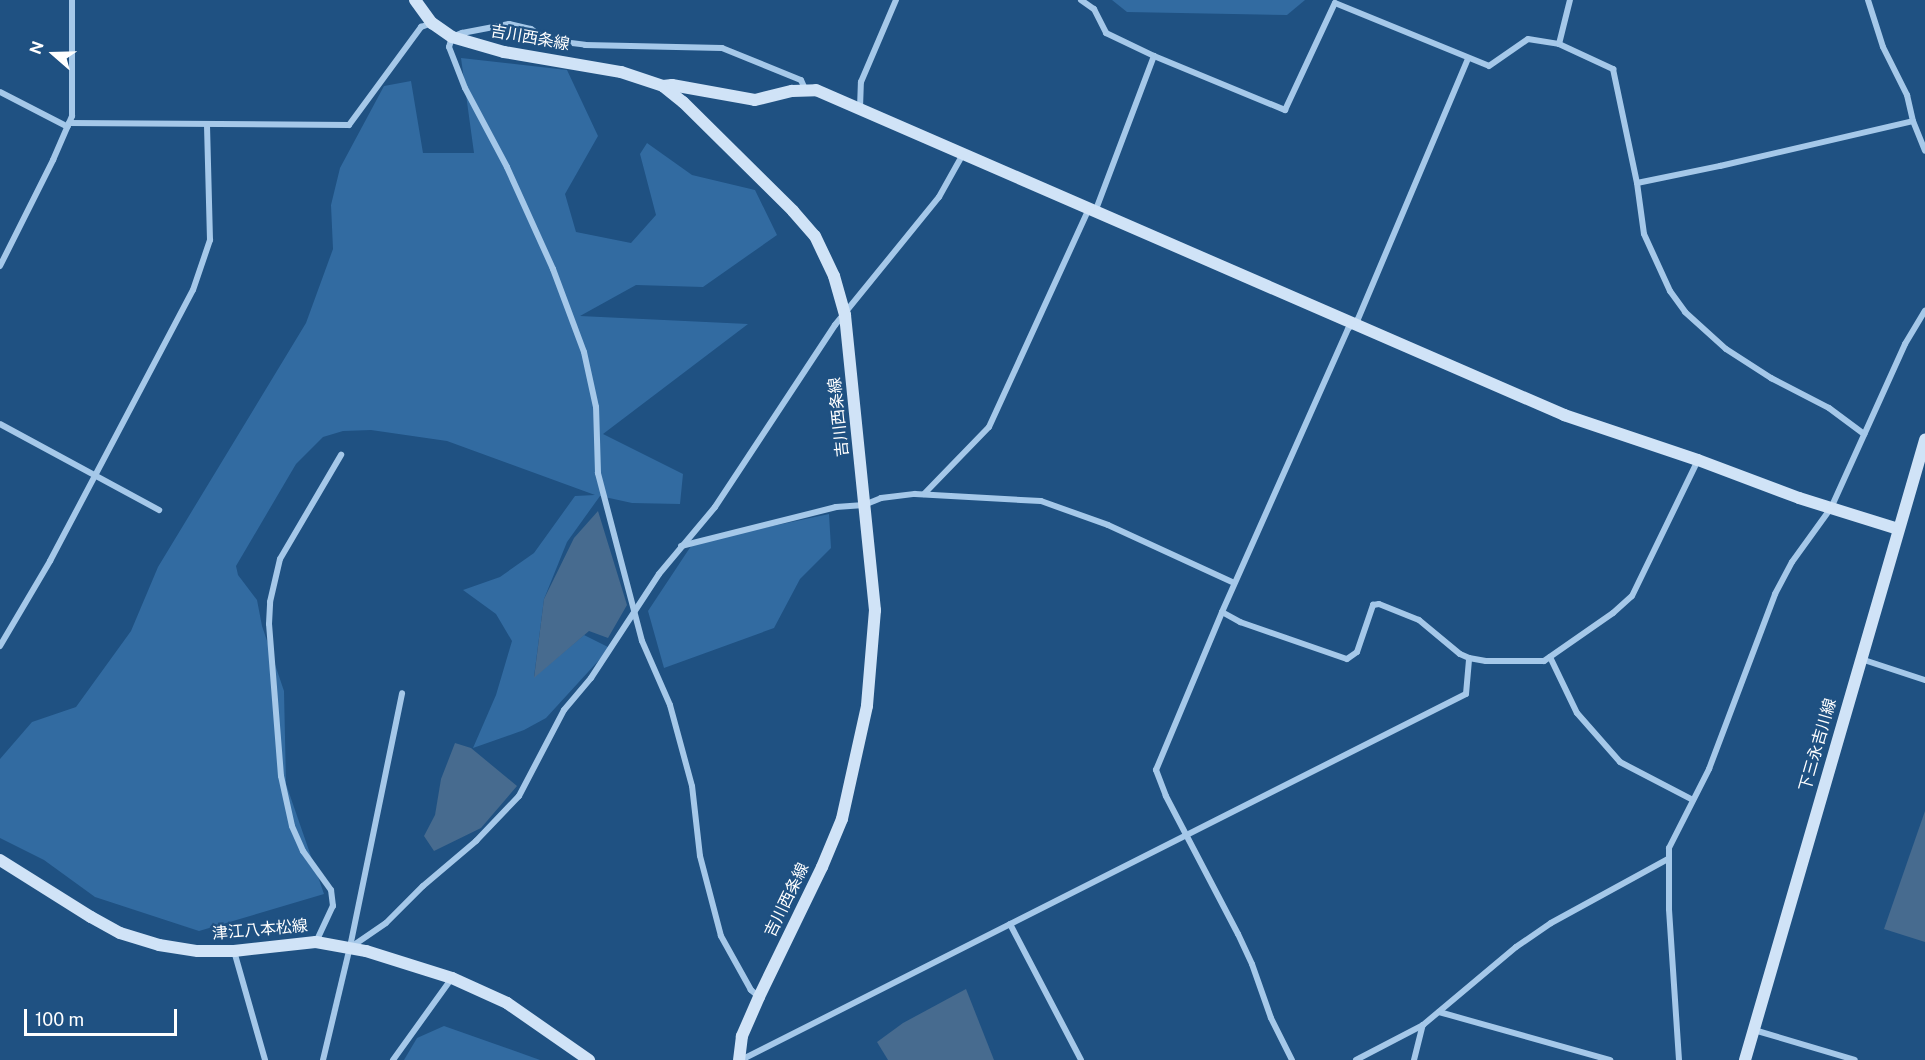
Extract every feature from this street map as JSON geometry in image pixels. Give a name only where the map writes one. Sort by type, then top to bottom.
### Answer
[{"type":"main road","name":"吉川西条線","points":[[415,0],[432,23],[452,37],[504,52],[621,72],[663,86],[683,102],[815,236],[834,276],[845,315],[875,610],[875,642],[867,706],[854,774],[842,819],[822,867],[742,1036],[740,1060]]},
{"type":"main road","points":[[663,86],[672,85],[755,100],[805,89],[816,90],[1564,415],[1898,529]]},
{"type":"main road","name":"下三永吉川線","points":[[1745,1060],[1925,440]]},
{"type":"main road","name":"津江八本松線","points":[[0,860],[120,933],[159,945],[198,951],[234,951],[316,942],[350,947],[452,978],[507,1003],[589,1060]]},
{"type":"street","points":[[0,266],[72,116],[72,0]]},
{"type":"street","points":[[860,108],[861,82],[896,0]]},
{"type":"street","points":[[1081,0],[1094,9],[1106,33],[1154,56],[1285,110],[1335,3],[1489,66],[1528,39],[1559,44],[1613,69],[1637,183],[1644,234],[1670,291],[1685,312],[1726,349],[1771,378],[1829,408],[1864,434]]},
{"type":"street","points":[[1559,44],[1570,0]]},
{"type":"street","points":[[1868,0],[1880,31],[1883,47],[1907,95],[1913,121],[1925,151]]},
{"type":"street","points":[[0,92],[68,125],[349,125],[421,27],[432,23]]},
{"type":"street","points":[[759,997],[751,990],[721,936],[700,856],[689,774],[670,705],[642,641],[598,473],[596,407],[584,352],[553,269],[449,47],[452,37],[462,33],[509,24],[531,29],[547,40],[585,45],[722,48],[801,80],[805,89]]},
{"type":"street","points":[[924,494],[989,428],[1092,210],[1154,56]]},
{"type":"street","points":[[1292,1060],[1271,1018],[1238,934],[1166,796],[1156,770],[1234,584],[1348,329],[1358,319],[1468,58]]},
{"type":"street","points":[[1637,183],[1913,121]]},
{"type":"street","points":[[0,646],[50,561],[189,299],[210,240],[211,203],[207,124]]},
{"type":"street","points":[[350,947],[386,923],[423,886],[476,841],[519,796],[564,710],[591,678],[634,609],[681,546],[715,507],[835,325],[939,197],[963,154]]},
{"type":"street","points":[[1679,1060],[1669,848],[1709,770],[1775,594],[1792,562],[1831,508],[1905,344],[1925,311]]},
{"type":"street","points":[[0,424],[159,510]]},
{"type":"street","points":[[316,942],[333,906],[331,890],[303,851],[292,826],[281,776],[269,624],[270,602],[280,559],[341,455]]},
{"type":"street","points":[[1222,612],[1240,622],[1347,659],[1358,651],[1373,605],[1379,604],[1419,620],[1460,654],[1469,658],[1486,661],[1544,661],[1613,613],[1632,596],[1698,460]]},
{"type":"street","points":[[681,546],[836,507],[864,505],[881,498],[924,494],[1041,501],[1108,525],[1234,584]]},
{"type":"street","points":[[1550,657],[1577,713],[1609,751],[1620,762],[1693,801]]},
{"type":"street","points":[[740,1060],[1466,694],[1469,658]]},
{"type":"street","points":[[1860,659],[1925,680]]},
{"type":"street","points":[[323,1060],[350,947],[402,693]]},
{"type":"street","points":[[1356,1060],[1423,1025],[1516,947],[1551,923],[1668,859]]},
{"type":"street","points":[[1010,924],[1081,1060]]},
{"type":"street","points":[[234,951],[265,1060]]},
{"type":"street","points":[[393,1060],[452,978]]},
{"type":"street","points":[[1439,1012],[1610,1060]]},
{"type":"street","points":[[1414,1060],[1423,1025]]},
{"type":"street","points":[[1754,1030],[1856,1060]]},
{"type":"shaded area","points":[[1112,0],[1305,0],[1287,15],[1127,12]]},
{"type":"shaded area","points":[[461,58],[567,70],[598,136],[565,194],[576,232],[631,243],[656,215],[640,154],[647,143],[692,175],[755,190],[777,235],[703,287],[636,285],[580,316],[748,324],[603,434],[683,474],[680,504],[632,503],[600,496],[567,542],[544,599],[534,677],[584,635],[610,648],[546,718],[524,730],[473,748],[496,695],[512,641],[496,614],[463,590],[500,577],[534,553],[575,496],[595,495],[447,441],[371,430],[343,431],[323,437],[296,464],[236,566],[238,575],[257,600],[262,626],[284,691],[286,784],[324,894],[199,931],[95,897],[44,860],[0,838],[0,759],[32,722],[76,707],[131,631],[158,567],[306,323],[333,249],[331,205],[340,168],[384,86],[411,81],[423,153],[474,153]]},
{"type":"shaded area","points":[[598,511],[627,605],[608,638],[589,631],[534,678],[544,599],[574,538]]},
{"type":"shaded area","points":[[829,514],[831,548],[800,579],[774,628],[664,668],[648,611],[693,543]]},
{"type":"shaded area","points":[[455,743],[471,748],[517,786],[481,828],[434,851],[424,836],[435,815],[441,779]]},
{"type":"shaded area","points":[[1925,811],[1925,942],[1884,929]]},
{"type":"shaded area","points":[[966,989],[994,1060],[888,1060],[877,1042],[903,1023]]},
{"type":"shaded area","points":[[444,1026],[540,1060],[404,1060],[417,1038]]}]
